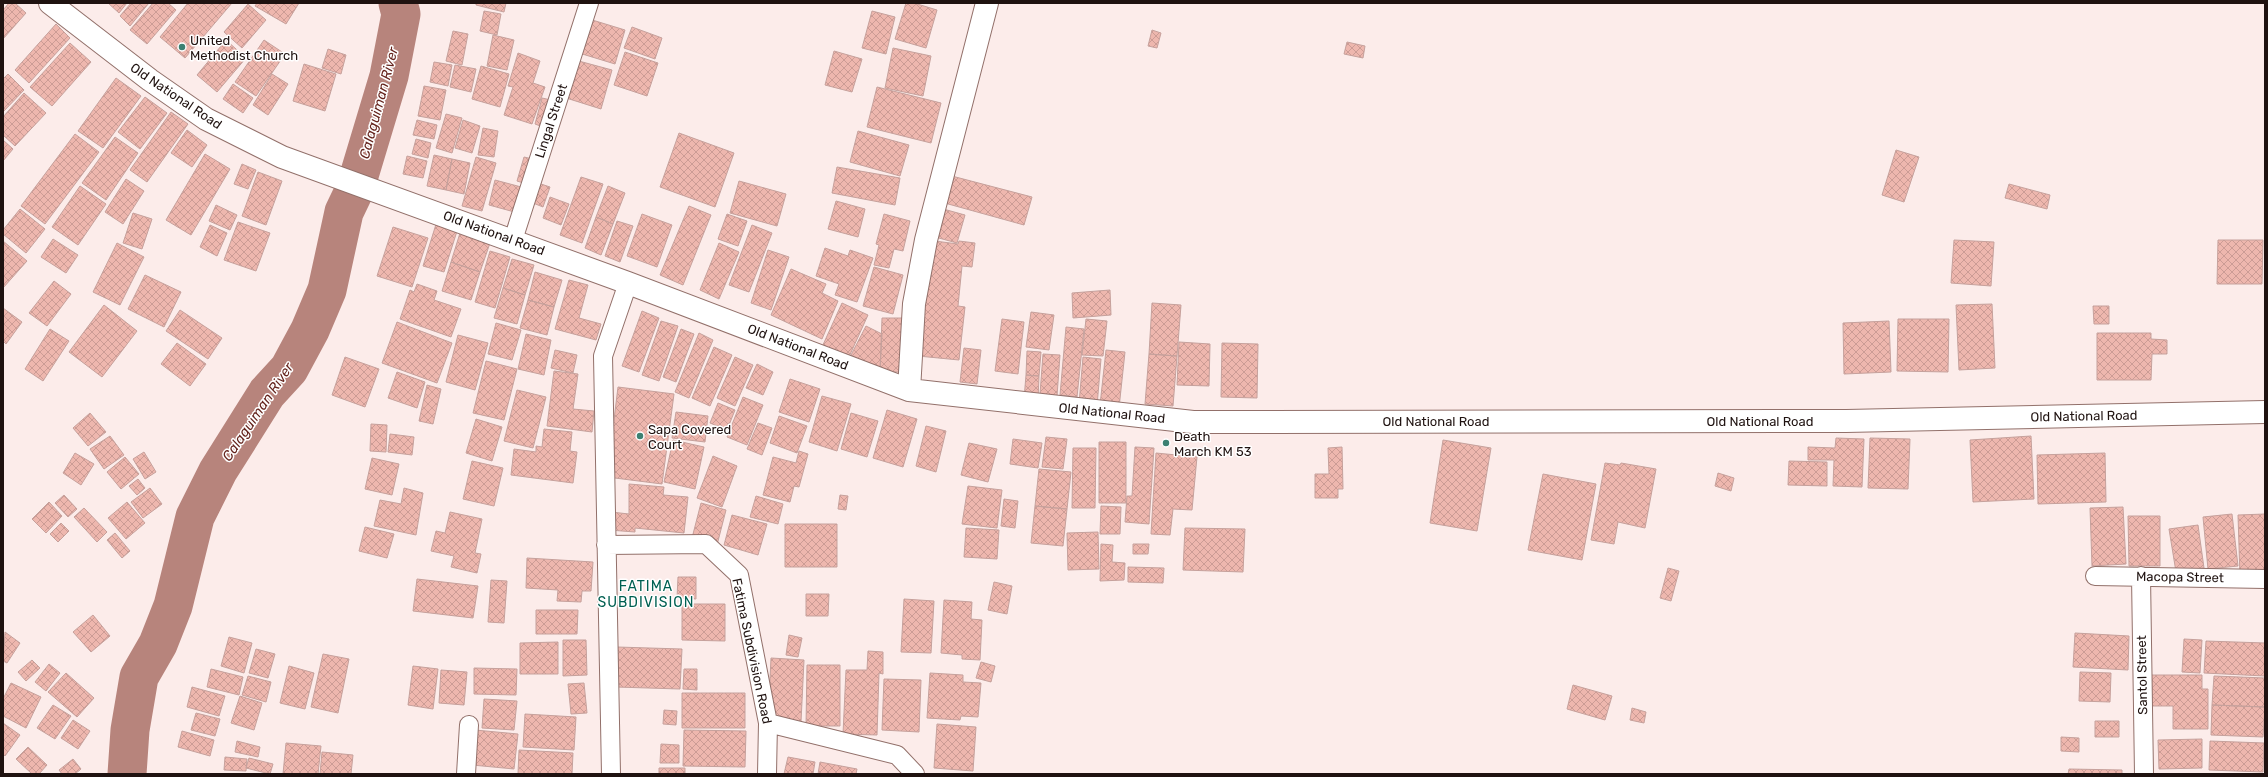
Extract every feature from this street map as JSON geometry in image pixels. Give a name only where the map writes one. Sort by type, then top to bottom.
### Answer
[{"type":"main road","name":"Old National Road","points":[[50,3],[150,80],[206,119],[282,157],[628,282],[909,390],[1193,422],[1846,421],[2265,412]]},
{"type":"main road","points":[[909,390],[914,304],[926,240],[987,3]]},
{"type":"street","name":"Lingal Street","points":[[513,240],[588,3]]},
{"type":"street","points":[[611,774],[603,356],[628,282]]},
{"type":"street","name":"Fatima Subdivision Road","points":[[606,545],[706,544],[739,575],[768,722],[767,774]]},
{"type":"street","name":"Macopa Street","points":[[2095,576],[2265,579]]},
{"type":"street","name":"Santol Street","points":[[2141,576],[2144,774]]},
{"type":"street","points":[[768,722],[897,755],[915,774]]},
{"type":"street","points":[[466,774],[469,725]]},
{"type":"building","points":[[9,3],[15,3],[26,13],[3,39],[3,10]]},
{"type":"building","points":[[108,3],[127,3],[119,13]]},
{"type":"building","points":[[131,3],[149,3],[130,26],[120,16]]},
{"type":"building","points":[[153,3],[168,3],[176,10],[147,44],[130,30]]},
{"type":"building","points":[[188,3],[232,3],[185,58],[160,37]]},
{"type":"building","points":[[257,3],[299,3],[286,24],[255,6]]},
{"type":"building","points":[[476,3],[506,3],[504,12],[476,5]]},
{"type":"building","points":[[906,3],[914,3],[937,10],[926,48],[895,39]]},
{"type":"building","points":[[248,4],[266,20],[242,48],[224,32]]},
{"type":"building","points":[[484,11],[501,14],[497,35],[480,31]]},
{"type":"building","points":[[872,11],[895,17],[886,54],[862,48]]},
{"type":"building","points":[[589,19],[625,30],[615,64],[579,53]]},
{"type":"building","points":[[56,24],[70,38],[29,83],[15,70]]},
{"type":"building","points":[[632,27],[662,38],[655,59],[624,48]]},
{"type":"building","points":[[1152,30],[1161,33],[1157,48],[1148,46]]},
{"type":"building","points":[[453,31],[468,34],[462,65],[446,61]]},
{"type":"building","points":[[493,35],[514,40],[507,70],[487,66]]},
{"type":"building","points":[[226,40],[246,58],[217,92],[197,75]]},
{"type":"building","points":[[264,40],[285,54],[256,96],[235,82]]},
{"type":"building","points":[[1347,42],[1365,46],[1363,58],[1344,54]]},
{"type":"building","points":[[70,43],[91,62],[52,106],[30,87]]},
{"type":"building","points":[[893,48],[931,56],[923,96],[885,88]]},
{"type":"building","points":[[328,49],[346,55],[341,74],[322,68]]},
{"type":"building","points":[[834,51],[862,59],[852,92],[825,85]]},
{"type":"building","points":[[625,52],[658,63],[647,96],[614,85]]},
{"type":"building","points":[[518,53],[540,61],[533,83],[545,87],[532,124],[504,115],[513,87],[508,86]]},
{"type":"building","points":[[575,60],[612,70],[601,109],[563,97]]},
{"type":"building","points":[[434,62],[452,65],[448,86],[430,82]]},
{"type":"building","points":[[304,64],[336,74],[325,111],[293,101]]},
{"type":"building","points":[[455,65],[476,69],[471,92],[450,87]]},
{"type":"building","points":[[481,66],[509,74],[500,107],[472,99]]},
{"type":"building","points":[[8,74],[24,90],[3,112],[3,79]]},
{"type":"building","points":[[272,74],[288,84],[268,115],[253,105]]},
{"type":"building","points":[[116,78],[141,96],[103,148],[78,131]]},
{"type":"building","points":[[233,84],[253,98],[243,113],[223,99]]},
{"type":"building","points":[[424,86],[446,90],[440,120],[418,116]]},
{"type":"building","points":[[877,87],[941,103],[931,143],[867,127]]},
{"type":"building","points":[[24,93],[46,113],[15,146],[3,135],[3,117]]},
{"type":"building","points":[[145,97],[167,113],[140,149],[118,132]]},
{"type":"building","points":[[542,98],[551,100],[543,127],[535,124]]},
{"type":"building","points":[[171,112],[188,124],[147,182],[130,170]]},
{"type":"building","points":[[446,114],[462,118],[452,153],[436,148]]},
{"type":"building","points":[[417,120],[437,125],[434,139],[413,135]]},
{"type":"building","points":[[463,120],[480,126],[472,153],[455,148]]},
{"type":"building","points":[[483,128],[498,131],[494,157],[478,155]]},
{"type":"building","points":[[187,130],[207,145],[192,167],[171,153]]},
{"type":"building","points":[[858,131],[909,145],[900,176],[850,162]]},
{"type":"building","points":[[679,133],[734,153],[715,207],[660,187]]},
{"type":"building","points":[[75,134],[99,152],[45,224],[21,206]]},
{"type":"building","points":[[115,137],[138,153],[106,200],[82,183]]},
{"type":"building","points":[[416,139],[431,143],[428,158],[412,154]]},
{"type":"building","points":[[3,140],[13,149],[3,161]]},
{"type":"building","points":[[1896,150],[1919,157],[1904,202],[1882,195]]},
{"type":"building","points":[[205,154],[230,169],[191,235],[166,220]]},
{"type":"building","points":[[434,155],[452,159],[446,190],[427,186]]},
{"type":"building","points":[[407,156],[427,161],[423,178],[403,174]]},
{"type":"building","points":[[476,157],[496,163],[482,211],[462,206]]},
{"type":"building","points":[[524,157],[537,160],[530,185],[517,181]]},
{"type":"building","points":[[452,159],[470,163],[464,194],[446,190]]},
{"type":"building","points":[[242,164],[256,170],[248,189],[234,184]]},
{"type":"building","points":[[837,167],[900,178],[895,205],[832,193]]},
{"type":"building","points":[[258,172],[282,181],[266,225],[242,216]]},
{"type":"building","points":[[948,175],[1032,197],[1024,225],[941,202]]},
{"type":"building","points":[[581,177],[603,184],[582,243],[560,235]]},
{"type":"building","points":[[126,179],[144,191],[123,224],[105,212]]},
{"type":"building","points":[[495,180],[525,188],[518,213],[489,205]]},
{"type":"building","points":[[739,181],[786,194],[777,226],[730,213]]},
{"type":"building","points":[[535,182],[550,187],[543,207],[528,201]]},
{"type":"building","points":[[2009,184],[2050,195],[2047,209],[2005,198]]},
{"type":"building","points":[[80,186],[106,204],[78,245],[52,227]]},
{"type":"building","points":[[608,186],[625,193],[613,224],[596,217]]},
{"type":"building","points":[[550,197],[569,204],[561,225],[543,218]]},
{"type":"building","points":[[836,201],[865,209],[858,237],[828,229]]},
{"type":"building","points":[[216,205],[237,215],[230,230],[209,221]]},
{"type":"building","points":[[689,206],[711,215],[683,285],[660,275]]},
{"type":"building","points":[[936,207],[965,215],[957,243],[928,235]]},
{"type":"building","points":[[20,209],[45,229],[26,253],[3,234],[3,230]]},
{"type":"building","points":[[133,213],[152,219],[142,249],[123,243]]},
{"type":"building","points":[[642,214],[672,225],[657,267],[627,256]]},
{"type":"building","points":[[727,214],[747,221],[738,246],[718,239]]},
{"type":"building","points":[[884,214],[910,221],[903,251],[894,249],[889,268],[874,265],[879,245],[876,244]]},
{"type":"building","points":[[596,217],[613,224],[601,255],[585,248]]},
{"type":"building","points":[[437,221],[458,228],[444,272],[423,266]]},
{"type":"building","points":[[617,221],[633,226],[620,262],[605,256]]},
{"type":"building","points":[[238,222],[270,233],[256,271],[224,260]]},
{"type":"building","points":[[210,225],[227,233],[217,256],[200,247]]},
{"type":"building","points":[[752,225],[772,233],[749,292],[729,285]]},
{"type":"building","points":[[393,227],[428,238],[412,287],[377,276]]},
{"type":"building","points":[[460,233],[490,243],[480,272],[451,262]]},
{"type":"building","points":[[53,239],[78,255],[66,273],[41,257]]},
{"type":"building","points":[[927,240],[958,244],[959,241],[975,243],[972,267],[962,266],[958,306],[965,307],[959,360],[918,356]]},
{"type":"building","points":[[1954,240],[1994,242],[1991,286],[1951,283]]},
{"type":"building","points":[[2218,240],[2263,240],[2262,284],[2217,284]]},
{"type":"building","points":[[3,241],[27,261],[3,288]]},
{"type":"building","points":[[117,243],[144,257],[120,305],[93,292]]},
{"type":"building","points":[[719,243],[739,252],[719,299],[700,290]]},
{"type":"building","points":[[825,248],[848,256],[850,250],[873,258],[857,302],[835,295],[839,284],[816,276]]},
{"type":"building","points":[[768,250],[789,257],[771,310],[751,303]]},
{"type":"building","points":[[490,251],[510,257],[495,308],[475,302]]},
{"type":"building","points":[[512,259],[534,265],[525,295],[503,288]]},
{"type":"building","points":[[451,262],[480,272],[471,300],[442,291]]},
{"type":"building","points":[[874,267],[903,275],[893,314],[863,306]]},
{"type":"building","points":[[791,269],[826,284],[822,293],[838,301],[822,339],[771,315]]},
{"type":"building","points":[[535,272],[562,280],[554,307],[528,300]]},
{"type":"building","points":[[145,275],[181,292],[164,327],[128,309]]},
{"type":"building","points":[[569,280],[588,285],[579,318],[601,324],[596,340],[555,329]]},
{"type":"building","points":[[54,281],[71,294],[47,326],[29,313]]},
{"type":"building","points":[[417,284],[437,291],[434,300],[461,309],[451,337],[400,319],[410,290],[414,292]]},
{"type":"building","points":[[503,288],[525,295],[517,324],[494,318]]},
{"type":"building","points":[[1110,290],[1111,315],[1073,318],[1072,293]]},
{"type":"building","points":[[528,300],[554,307],[547,335],[520,328]]},
{"type":"building","points":[[842,303],[868,315],[848,359],[822,347]]},
{"type":"building","points":[[1152,303],[1181,305],[1177,356],[1149,354]]},
{"type":"building","points":[[1992,304],[1995,368],[1959,370],[1956,305]]},
{"type":"building","points":[[104,305],[137,331],[102,377],[69,352]]},
{"type":"building","points":[[2093,306],[2109,306],[2109,324],[2094,324]]},
{"type":"building","points":[[3,308],[22,322],[6,344],[3,341]]},
{"type":"building","points":[[180,310],[222,338],[208,359],[166,331]]},
{"type":"building","points":[[642,311],[659,318],[639,372],[622,366]]},
{"type":"building","points":[[1031,312],[1054,315],[1049,350],[1026,347]]},
{"type":"building","points":[[882,318],[904,318],[902,372],[880,372]]},
{"type":"building","points":[[1002,319],[1024,322],[1018,374],[995,371]]},
{"type":"building","points":[[1086,319],[1107,321],[1103,356],[1082,355]]},
{"type":"building","points":[[1898,319],[1949,319],[1948,372],[1897,371]]},
{"type":"building","points":[[661,321],[678,326],[659,381],[642,375]]},
{"type":"building","points":[[1889,321],[1891,372],[1844,374],[1843,323]]},
{"type":"building","points":[[397,322],[452,343],[437,383],[382,363]]},
{"type":"building","points":[[496,323],[521,330],[512,360],[488,354]]},
{"type":"building","points":[[866,326],[882,334],[880,370],[851,355]]},
{"type":"building","points":[[1066,327],[1084,329],[1077,397],[1060,395]]},
{"type":"building","points":[[50,329],[69,341],[43,381],[25,369]]},
{"type":"building","points":[[681,329],[694,334],[676,382],[663,377]]},
{"type":"building","points":[[699,333],[713,340],[689,398],[675,392]]},
{"type":"building","points":[[2097,333],[2151,333],[2151,339],[2167,340],[2167,354],[2152,354],[2151,380],[2097,380]]},
{"type":"building","points":[[526,334],[551,340],[544,375],[518,369]]},
{"type":"building","points":[[458,335],[488,343],[475,390],[446,382]]},
{"type":"building","points":[[1179,342],[1210,344],[1209,386],[1177,385]]},
{"type":"building","points":[[177,343],[206,364],[190,386],[161,364]]},
{"type":"building","points":[[1222,343],[1258,344],[1257,398],[1221,397]]},
{"type":"building","points":[[714,347],[732,355],[710,406],[692,398]]},
{"type":"building","points":[[964,348],[981,350],[977,384],[960,382]]},
{"type":"building","points":[[555,350],[577,355],[573,373],[551,368]]},
{"type":"building","points":[[1106,350],[1125,352],[1119,408],[1100,405]]},
{"type":"building","points":[[1027,351],[1041,352],[1039,376],[1026,375]]},
{"type":"building","points":[[1043,354],[1060,355],[1057,396],[1040,394]]},
{"type":"building","points":[[1149,354],[1177,356],[1173,406],[1145,404]]},
{"type":"building","points":[[345,357],[379,369],[365,407],[332,395]]},
{"type":"building","points":[[735,357],[753,365],[735,406],[717,398]]},
{"type":"building","points":[[1083,357],[1101,359],[1097,406],[1079,404]]},
{"type":"building","points":[[486,361],[517,369],[504,420],[473,413]]},
{"type":"building","points":[[757,364],[773,372],[763,395],[746,388]]},
{"type":"building","points":[[554,371],[578,374],[573,409],[594,411],[592,432],[547,426]]},
{"type":"building","points":[[397,372],[425,382],[417,408],[388,398]]},
{"type":"building","points":[[1026,375],[1039,376],[1038,400],[1024,399]]},
{"type":"building","points":[[790,379],[820,389],[809,422],[779,412]]},
{"type":"building","points":[[427,385],[441,389],[433,424],[419,421]]},
{"type":"building","name":"Sapa Covered Court","points":[[618,387],[674,394],[662,484],[607,477]]},
{"type":"building","points":[[517,390],[546,397],[533,448],[504,441]]},
{"type":"building","points":[[822,396],[851,404],[837,451],[809,442]]},
{"type":"building","points":[[743,397],[763,405],[747,445],[727,437]]},
{"type":"building","points":[[718,403],[735,410],[727,430],[710,423]]},
{"type":"building","points":[[887,410],[917,419],[903,467],[873,458]]},
{"type":"building","points":[[676,412],[708,416],[705,442],[672,438]]},
{"type":"building","points":[[90,413],[106,432],[88,446],[73,428]]},
{"type":"building","points":[[851,413],[878,421],[867,457],[841,449]]},
{"type":"building","points":[[779,416],[807,426],[797,453],[770,443]]},
{"type":"building","points":[[476,419],[502,427],[492,461],[466,453]]},
{"type":"building","points":[[758,423],[772,428],[762,455],[747,449]]},
{"type":"building","points":[[371,424],[387,425],[386,452],[370,451]]},
{"type":"building","points":[[926,426],[946,431],[936,472],[916,466]]},
{"type":"building","points":[[544,429],[572,432],[570,451],[577,452],[573,483],[511,475],[514,449],[536,452],[536,446],[542,447]]},
{"type":"building","points":[[390,434],[414,437],[412,455],[388,452]]},
{"type":"building","points":[[110,436],[124,455],[104,469],[90,449]]},
{"type":"building","points":[[2031,436],[2034,499],[1973,502],[1970,440]]},
{"type":"building","points":[[1046,437],[1067,439],[1063,469],[1042,467]]},
{"type":"building","points":[[1836,438],[1864,439],[1862,487],[1833,486],[1834,460],[1808,460],[1808,447],[1835,448]]},
{"type":"building","points":[[1870,438],[1910,439],[1908,489],[1868,488]]},
{"type":"building","points":[[1013,439],[1042,443],[1038,468],[1010,464]]},
{"type":"building","points":[[673,440],[704,447],[695,489],[664,482]]},
{"type":"building","points":[[1443,440],[1491,448],[1477,531],[1430,523]]},
{"type":"building","points":[[1099,442],[1126,442],[1126,503],[1099,503]]},
{"type":"building","points":[[969,443],[997,449],[988,482],[961,475]]},
{"type":"building","points":[[1135,447],[1154,448],[1149,524],[1125,522],[1127,496],[1132,496]]},
{"type":"building","points":[[1342,447],[1343,489],[1338,489],[1338,498],[1315,498],[1315,474],[1329,474],[1328,448]]},
{"type":"building","points":[[1073,448],[1096,448],[1095,508],[1072,508]]},
{"type":"building","points":[[799,451],[808,454],[799,487],[794,486],[790,502],[763,495],[773,457],[796,463]]},
{"type":"building","points":[[144,452],[156,472],[145,479],[133,459]]},
{"type":"building","points":[[75,453],[94,464],[81,485],[63,473]]},
{"type":"building","points":[[1156,453],[1197,457],[1192,510],[1173,509],[1170,535],[1151,534]]},
{"type":"building","points":[[2105,453],[2106,502],[2038,504],[2037,455]]},
{"type":"building","points":[[713,456],[737,466],[722,507],[697,498]]},
{"type":"building","points":[[125,457],[139,474],[121,489],[107,472]]},
{"type":"building","points":[[372,458],[399,464],[392,495],[365,489]]},
{"type":"building","points":[[472,461],[503,468],[494,506],[463,499]]},
{"type":"building","points":[[1789,461],[1827,462],[1827,486],[1788,485]]},
{"type":"building","points":[[1605,463],[1620,465],[1621,463],[1656,469],[1645,528],[1618,522],[1614,544],[1591,540]]},
{"type":"building","points":[[1039,469],[1071,472],[1067,509],[1035,506]]},
{"type":"building","points":[[1718,473],[1734,478],[1731,491],[1715,486]]},
{"type":"building","points":[[1543,474],[1596,484],[1582,560],[1528,550]]},
{"type":"building","points":[[138,479],[145,488],[137,495],[129,486]]},
{"type":"building","points":[[629,484],[664,487],[663,495],[688,497],[684,533],[635,528],[635,532],[609,530],[611,512],[629,514]]},
{"type":"building","points":[[968,486],[1002,490],[997,528],[962,524]]},
{"type":"building","points":[[150,488],[162,504],[143,518],[131,502]]},
{"type":"building","points":[[404,488],[423,493],[416,535],[374,526],[380,500],[401,504]]},
{"type":"building","points":[[64,495],[77,509],[68,517],[55,503]]},
{"type":"building","points":[[840,495],[848,496],[846,510],[838,509]]},
{"type":"building","points":[[756,496],[783,504],[778,524],[750,517]]},
{"type":"building","points":[[1004,499],[1018,501],[1015,528],[1001,526]]},
{"type":"building","points":[[49,502],[62,516],[46,533],[32,519]]},
{"type":"building","points":[[127,502],[145,523],[126,539],[108,518]]},
{"type":"building","points":[[701,503],[726,510],[717,545],[692,538]]},
{"type":"building","points":[[1035,506],[1067,509],[1063,546],[1031,543]]},
{"type":"building","points":[[1101,506],[1121,507],[1120,534],[1100,534]]},
{"type":"building","points":[[2123,507],[2126,564],[2092,566],[2090,508]]},
{"type":"building","points":[[84,508],[107,532],[97,542],[74,517]]},
{"type":"building","points":[[450,512],[482,519],[475,553],[481,554],[477,573],[451,567],[454,556],[431,551],[436,531],[445,533]]},
{"type":"building","points":[[2232,514],[2238,566],[2208,569],[2203,517]]},
{"type":"building","points":[[2265,514],[2265,576],[2240,577],[2238,515]]},
{"type":"building","points":[[732,515],[767,524],[758,555],[724,545]]},
{"type":"building","points":[[2128,516],[2160,516],[2160,566],[2129,566]]},
{"type":"building","points":[[61,523],[69,531],[58,542],[50,534]]},
{"type":"building","points":[[785,524],[837,524],[837,567],[785,567]]},
{"type":"building","points":[[2198,525],[2204,568],[2176,572],[2169,529]]},
{"type":"building","points":[[365,527],[394,534],[387,558],[359,551]]},
{"type":"building","points":[[966,528],[999,530],[997,559],[964,557]]},
{"type":"building","points":[[1185,528],[1245,529],[1243,572],[1183,570]]},
{"type":"building","points":[[1098,532],[1099,569],[1068,570],[1067,533]]},
{"type":"building","points":[[115,533],[130,551],[122,558],[107,540]]},
{"type":"building","points":[[1101,544],[1113,545],[1112,562],[1125,563],[1124,580],[1100,581]]},
{"type":"building","points":[[1133,544],[1149,544],[1148,554],[1133,554]]},
{"type":"building","points":[[527,558],[593,562],[591,591],[582,591],[581,602],[557,601],[558,590],[526,588]]},
{"type":"building","points":[[1128,567],[1164,568],[1163,583],[1128,582]]},
{"type":"building","points":[[1668,568],[1679,571],[1671,601],[1660,598]]},
{"type":"building","points":[[678,577],[696,577],[696,599],[677,598]]},
{"type":"building","points":[[417,579],[478,586],[473,618],[413,611]]},
{"type":"building","points":[[491,580],[507,581],[504,623],[488,622]]},
{"type":"building","points":[[994,582],[1012,586],[1007,614],[988,610]]},
{"type":"building","points":[[806,594],[829,594],[828,616],[806,616]]},
{"type":"building","points":[[904,599],[934,601],[931,653],[901,652]]},
{"type":"building","points":[[944,600],[972,602],[971,619],[982,620],[980,660],[962,659],[962,655],[941,653]]},
{"type":"building","points":[[682,604],[725,604],[725,641],[682,640]]},
{"type":"building","points":[[536,610],[578,610],[577,634],[536,634]]},
{"type":"building","points":[[93,615],[110,636],[91,652],[73,632]]},
{"type":"building","points":[[5,632],[20,643],[7,663],[3,661]]},
{"type":"building","points":[[2075,633],[2129,636],[2128,670],[2073,667]]},
{"type":"building","points":[[789,635],[802,638],[798,657],[786,655]]},
{"type":"building","points":[[229,637],[252,643],[244,673],[221,666]]},
{"type":"building","points":[[2184,639],[2202,640],[2200,673],[2182,672]]},
{"type":"building","points":[[563,640],[586,640],[587,675],[563,676]]},
{"type":"building","points":[[2206,641],[2265,643],[2265,676],[2204,673]]},
{"type":"building","points":[[558,642],[558,674],[520,674],[520,643]]},
{"type":"building","points":[[617,647],[682,649],[680,689],[616,687]]},
{"type":"building","points":[[256,649],[275,654],[268,678],[249,673]]},
{"type":"building","points":[[868,651],[883,652],[883,674],[879,673],[877,735],[843,734],[846,670],[867,670]]},
{"type":"building","points":[[323,654],[349,659],[338,713],[311,707]]},
{"type":"building","points":[[771,658],[804,660],[801,722],[768,720]]},
{"type":"building","points":[[32,660],[40,668],[26,681],[18,672]]},
{"type":"building","points":[[981,662],[995,666],[991,682],[976,678]]},
{"type":"building","points":[[49,664],[60,673],[46,691],[35,682]]},
{"type":"building","points":[[807,665],[840,665],[840,726],[806,726]]},
{"type":"building","points":[[289,666],[314,673],[305,709],[280,703]]},
{"type":"building","points":[[413,666],[438,669],[433,709],[408,705]]},
{"type":"building","points":[[474,668],[517,669],[516,695],[474,694]]},
{"type":"building","points":[[211,669],[243,677],[239,695],[207,687]]},
{"type":"building","points":[[684,669],[697,669],[697,690],[683,689]]},
{"type":"building","points":[[441,670],[467,672],[464,705],[439,703]]},
{"type":"building","points":[[2080,672],[2111,673],[2110,702],[2079,701]]},
{"type":"building","points":[[66,673],[94,698],[77,717],[48,692]]},
{"type":"building","points":[[930,673],[963,675],[963,682],[981,683],[978,717],[961,716],[960,720],[927,718]]},
{"type":"building","points":[[2146,675],[2202,675],[2202,689],[2208,689],[2208,729],[2173,729],[2173,706],[2146,706]]},
{"type":"building","points":[[248,676],[271,682],[266,702],[242,695]]},
{"type":"building","points":[[2214,676],[2265,678],[2265,707],[2212,705]]},
{"type":"building","points":[[884,679],[921,680],[919,732],[882,730]]},
{"type":"building","points":[[11,683],[41,697],[26,728],[3,716],[3,699]]},
{"type":"building","points":[[584,683],[587,713],[571,714],[568,684]]},
{"type":"building","points":[[1573,685],[1612,696],[1605,720],[1567,709]]},
{"type":"building","points":[[192,687],[225,696],[219,716],[187,707]]},
{"type":"building","points":[[682,693],[745,693],[745,728],[682,728]]},
{"type":"building","points":[[240,696],[262,703],[254,730],[231,723]]},
{"type":"building","points":[[484,699],[517,701],[514,730],[482,728]]},
{"type":"building","points":[[53,705],[71,716],[55,739],[37,728]]},
{"type":"building","points":[[2212,705],[2265,707],[2263,737],[2211,735]]},
{"type":"building","points":[[1632,708],[1646,712],[1644,723],[1630,720]]},
{"type":"building","points":[[664,710],[677,711],[676,725],[663,724]]},
{"type":"building","points":[[196,713],[220,719],[215,736],[191,730]]},
{"type":"building","points":[[525,714],[576,717],[574,750],[523,747]]},
{"type":"building","points":[[73,720],[90,731],[78,749],[61,738]]},
{"type":"building","points":[[2095,721],[2119,721],[2119,737],[2095,737]]},
{"type":"building","points":[[3,723],[20,735],[5,756],[3,754]]},
{"type":"building","points":[[937,724],[976,727],[973,771],[934,768]]},
{"type":"building","points":[[475,730],[518,734],[514,769],[472,765]]},
{"type":"building","points":[[684,730],[746,731],[745,767],[683,766]]},
{"type":"building","points":[[182,731],[214,740],[210,756],[178,747]]},
{"type":"building","points":[[2061,737],[2079,738],[2079,752],[2061,751]]},
{"type":"building","points":[[2202,739],[2202,768],[2159,769],[2158,740]]},
{"type":"building","points":[[237,741],[260,747],[258,757],[235,752]]},
{"type":"building","points":[[2210,741],[2264,743],[2263,772],[2209,770]]},
{"type":"building","points":[[286,743],[321,746],[318,774],[283,774]]},
{"type":"building","points":[[661,744],[679,745],[679,763],[660,763]]},
{"type":"building","points":[[28,747],[47,765],[39,774],[32,774],[16,759]]},
{"type":"building","points":[[519,750],[573,753],[572,774],[518,774]]},
{"type":"building","points":[[322,752],[353,755],[351,774],[320,774]]},
{"type":"building","points":[[225,757],[247,759],[246,771],[224,770]]},
{"type":"building","points":[[788,757],[815,762],[813,774],[784,774]]},
{"type":"building","points":[[249,758],[273,764],[270,774],[246,768]]},
{"type":"building","points":[[73,759],[81,769],[75,774],[62,774],[59,770]]},
{"type":"building","points":[[820,762],[857,769],[856,774],[818,774]]},
{"type":"building","points":[[659,768],[685,768],[685,774],[659,774]]},
{"type":"building","points":[[2069,769],[2122,770],[2122,774],[2068,774]]},
{"type":"waterway","name":"Calaguiman River","points":[[127,774],[130,730],[139,677],[158,644],[173,606],[195,517],[218,471],[267,393],[289,369],[310,330],[327,290],[344,212],[355,189],[389,76],[401,14],[398,3]]},
{"type":"place","name":"United Methodist Church","points":[[182,47]]},
{"type":"place","name":"Sapa Covered Court","points":[[640,436]]},
{"type":"place","name":"Death March KM 53","points":[[1166,443]]},
{"type":"district","name":"FATIMA SUBDIVISION","points":[[646,594]]}]
